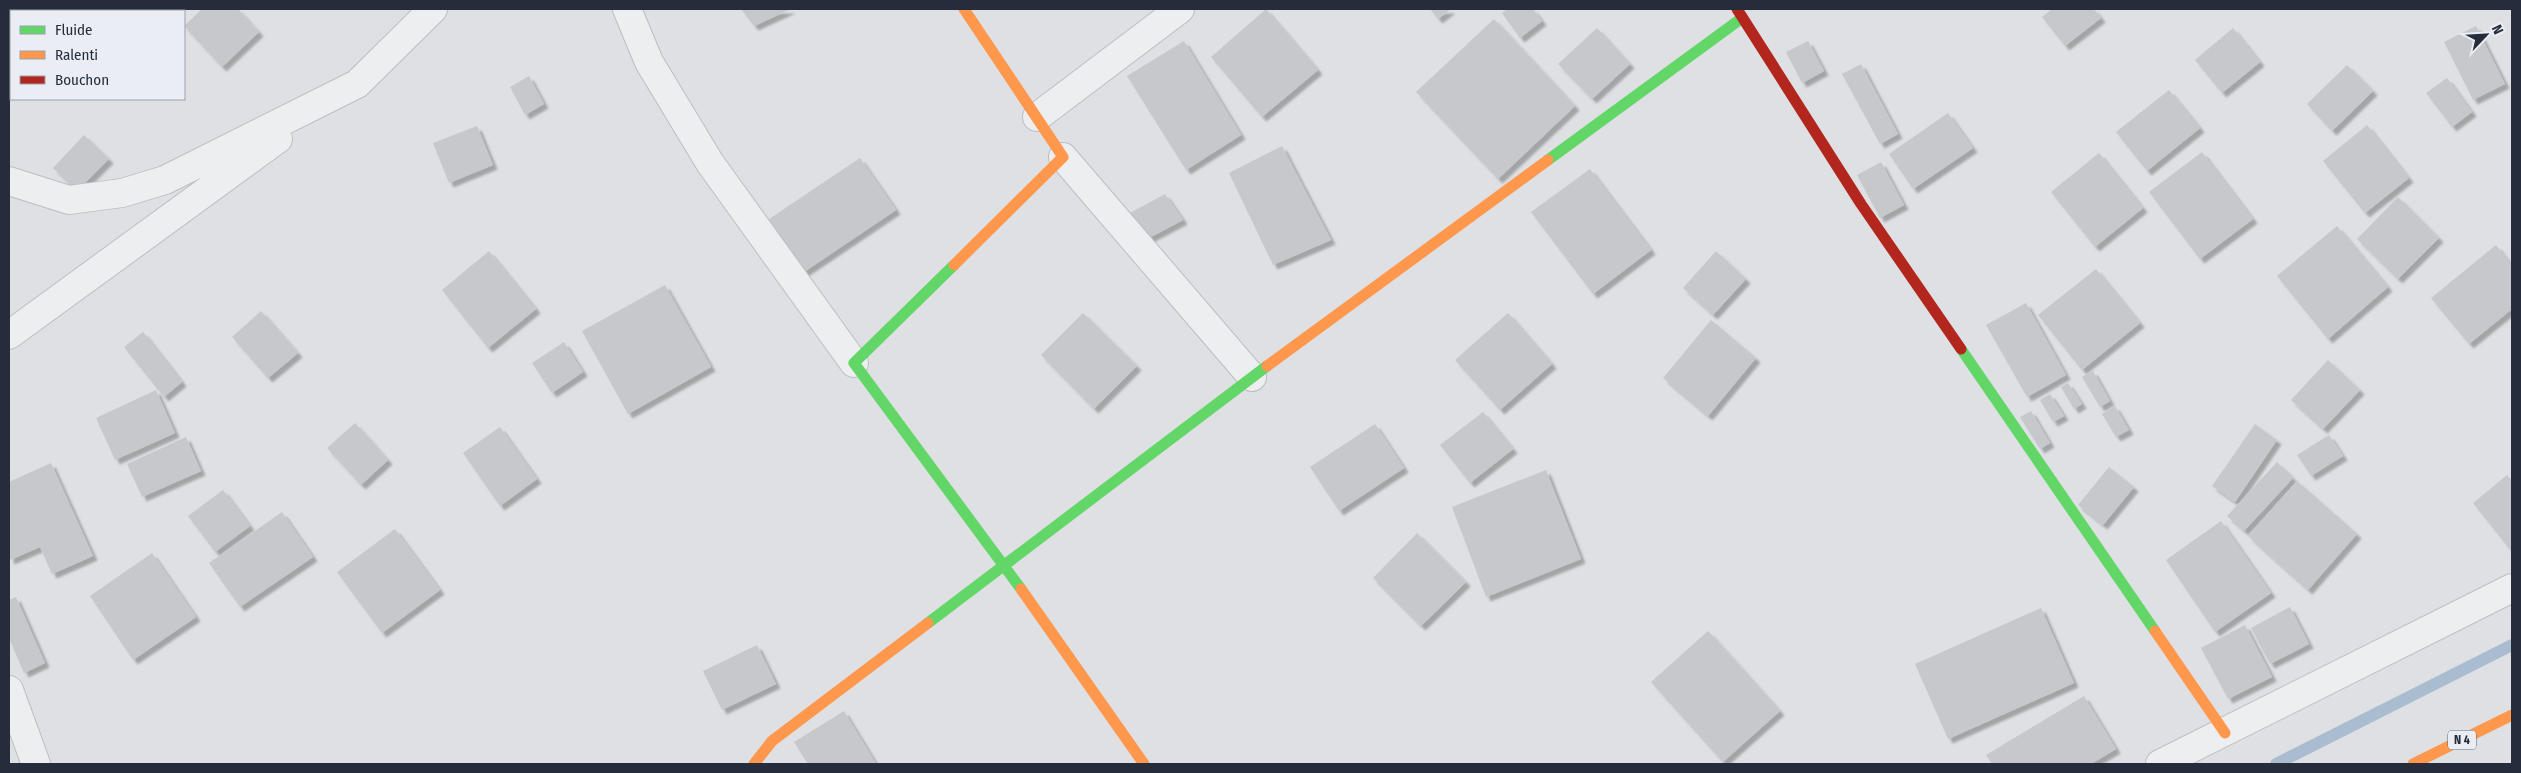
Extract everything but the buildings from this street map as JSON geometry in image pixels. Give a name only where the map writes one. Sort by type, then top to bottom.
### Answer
[{"type":"main road","points":[[964,9],[1063,157],[854,363],[1005,566],[1144,764]]},
{"type":"main road","points":[[754,764],[772,741],[1005,566],[1252,376],[1740,13],[1861,204],[2225,733]]},
{"type":"main road","name":"N 4","points":[[2413,764],[2512,715]]},
{"type":"street","points":[[9,335],[357,84],[433,9]]},
{"type":"street","points":[[626,9],[649,62],[710,163],[854,363]]},
{"type":"street","points":[[1036,117],[1180,9]]},
{"type":"street","points":[[9,181],[69,200],[122,193],[166,180],[357,84]]},
{"type":"street","points":[[1063,157],[1252,376]]},
{"type":"street","points":[[2160,764],[2512,588]]},
{"type":"street","points":[[9,690],[36,764]]},
{"type":"waterway","points":[[2276,764],[2512,645]]},
{"type":"traffic: fast","points":[[1548,160],[1742,18]]},
{"type":"traffic: fast","points":[[954,265],[854,363],[1021,589]]},
{"type":"traffic: fast","points":[[1961,349],[2155,631]]},
{"type":"traffic: fast","points":[[928,623],[1267,366]]},
{"type":"traffic: slow","points":[[954,265],[1063,157],[964,9]]},
{"type":"traffic: slow","points":[[1267,366],[1548,160]]},
{"type":"traffic: slow","points":[[1021,589],[1144,764]]},
{"type":"traffic: slow","points":[[754,764],[772,741],[928,623]]},
{"type":"traffic: slow","points":[[2155,631],[2225,733]]},
{"type":"traffic: slow","points":[[2413,764],[2512,715]]},
{"type":"traffic: jam","points":[[1737,9],[1861,204],[1961,349]]}]
